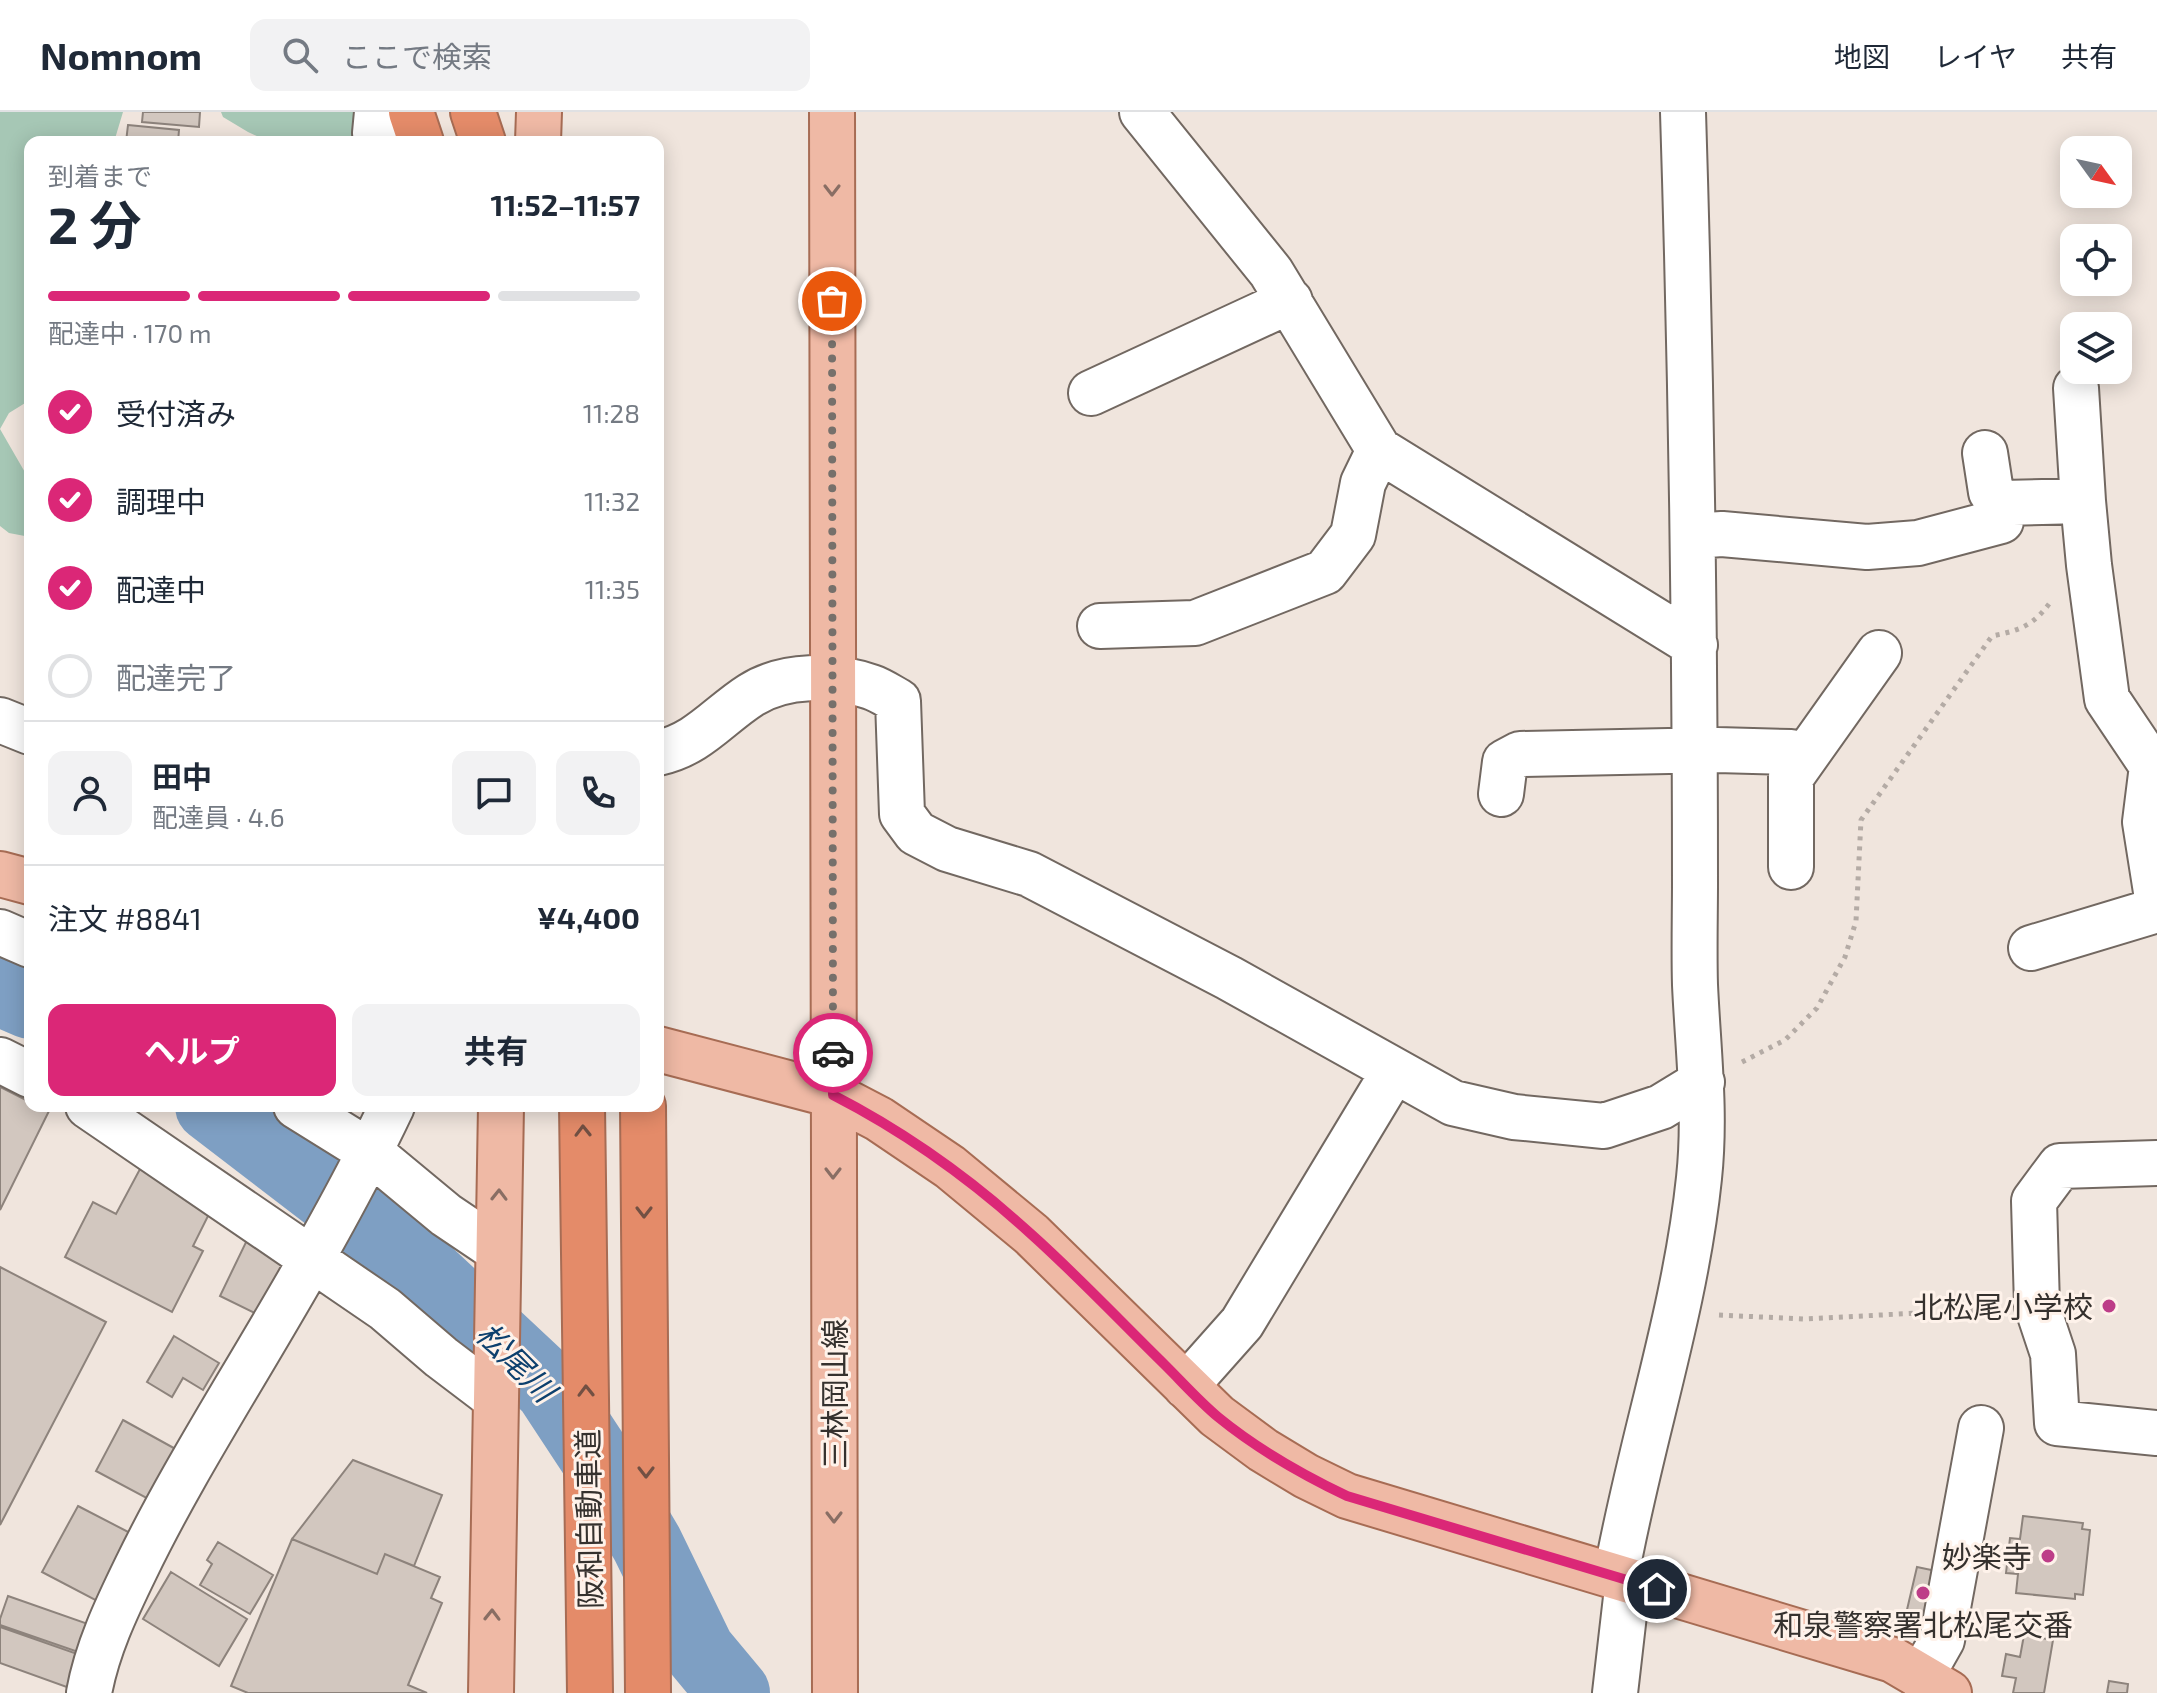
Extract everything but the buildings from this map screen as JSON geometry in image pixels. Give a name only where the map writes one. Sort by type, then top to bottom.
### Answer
[{"type":"highway","points":[[411,112],[419,136]]},
{"type":"highway","points":[[473,112],[481,136]]},
{"type":"highway","name":"阪和自動車道","points":[[582,1112],[590,1693]]},
{"type":"highway","name":"阪和自動車道","points":[[643,1112],[648,1693]]},
{"type":"main road","points":[[538,136],[539,112]]},
{"type":"main road","name":"三林岡山線","points":[[832,112],[835,1693]]},
{"type":"main road","points":[[0,874],[24,880]]},
{"type":"main road","points":[[664,1051],[833,1095],[879,1119],[950,1167],[1031,1234],[1217,1416],[1263,1450],[1306,1476],[1347,1496],[1893,1660],[1935,1685]]},
{"type":"main road","points":[[491,1693],[501,1112]]},
{"type":"street","points":[[376,136],[377,112]]},
{"type":"street","points":[[1142,112],[1271,272],[1379,450],[1695,645]]},
{"type":"street","points":[[1615,1693],[1622,1578],[1689,1252],[1700,1175],[1702,1082],[1695,984],[1695,645],[1683,112]]},
{"type":"street","points":[[1091,393],[1290,301]]},
{"type":"street","points":[[2076,388],[2089,565],[2107,699],[2155,763],[2145,822],[2157,898]]},
{"type":"street","points":[[1100,626],[1195,623],[1325,572],[1353,535],[1363,483],[1379,450]]},
{"type":"street","points":[[1985,453],[1991,492],[2003,503],[2083,501]]},
{"type":"street","points":[[1693,536],[1722,534],[1867,547],[1918,543],[2001,521],[2003,503]]},
{"type":"street","points":[[1791,867],[1791,777],[1879,653]]},
{"type":"street","points":[[664,751],[690,743],[752,694],[786,680],[832,679],[871,687],[898,701],[902,814],[916,833],[947,849],[1029,874],[1229,978],[1453,1103],[1514,1117],[1604,1126],[1661,1107],[1702,1082]]},
{"type":"street","points":[[0,720],[24,730]]},
{"type":"street","points":[[1501,794],[1505,762],[1520,754],[1717,750],[1791,752],[1802,761]]},
{"type":"street","points":[[2031,948],[2157,910]]},
{"type":"street","points":[[0,932],[24,942]]},
{"type":"street","points":[[0,1060],[24,1072]]},
{"type":"street","points":[[1186,1386],[1242,1323],[1394,1071]]},
{"type":"street","points":[[98,1112],[316,1250],[441,1357],[495,1389]]},
{"type":"street","points":[[304,1112],[365,1160],[446,1215],[498,1262]]},
{"type":"street","points":[[89,1693],[109,1625],[157,1524],[281,1314],[389,1112]]},
{"type":"street","points":[[2157,1163],[2060,1166],[2034,1201],[2037,1306],[2053,1354],[2057,1423],[2157,1433]]},
{"type":"street","points":[[1935,1685],[1981,1428]]},
{"type":"path","points":[[1702,1082],[1785,1040],[1817,1008],[1845,957],[1856,921],[1861,820],[1992,636],[2013,632],[2039,618],[2059,592],[2066,570],[2089,565]]},
{"type":"path","points":[[1676,1313],[1804,1319],[2037,1306]]},
{"type":"green space","points":[[0,112],[123,112],[116,136],[24,136],[24,404],[9,413],[0,429]]},
{"type":"green space","points":[[221,112],[357,112],[358,136],[257,136],[223,117]]},
{"type":"green space","points":[[0,429],[24,471],[24,536],[9,533],[0,526]]},
{"type":"waterway","name":"松尾川","points":[[0,990],[24,1000]]},
{"type":"waterway","name":"松尾川","points":[[219,1112],[416,1263],[550,1388],[647,1544],[699,1651],[734,1693]]},
{"type":"way so far","points":[[832,301],[833,1053]]},
{"type":"place","name":"北松尾小学校","points":[[2109,1306]]},
{"type":"place","name":"妙楽寺","points":[[2048,1556]]},
{"type":"place","name":"和泉警察署北松尾交番","points":[[1923,1593]]},
{"type":"route","points":[[833,1053],[833,1095],[879,1119],[971,1183],[1031,1234],[1217,1416],[1263,1450],[1347,1496],[1657,1589]]}]
